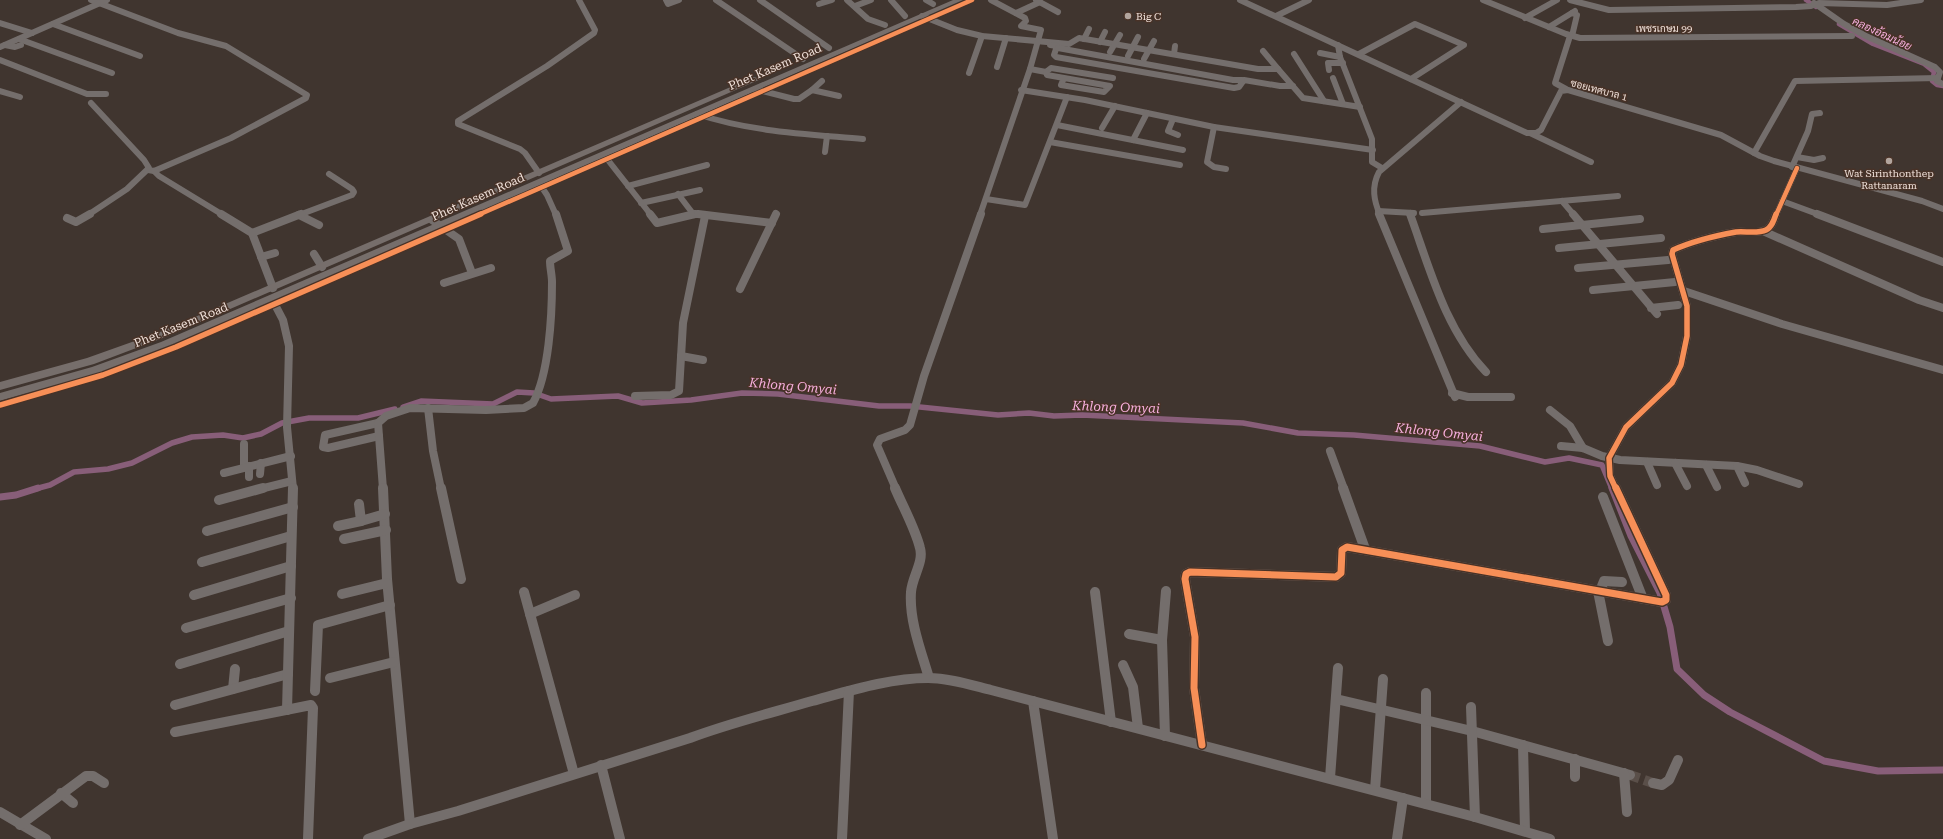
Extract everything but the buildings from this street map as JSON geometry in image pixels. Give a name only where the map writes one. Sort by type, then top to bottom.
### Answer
[{"type":"main road","name":"Phet Kasem Road","points":[[0,397],[54,383],[129,359],[272,299],[440,226],[803,59],[905,16],[929,2],[942,0]]},
{"type":"main road","name":"Phet Kasem Road","points":[[0,386],[62,370],[129,348],[456,209],[604,155],[959,0]]},
{"type":"main road","points":[[456,209],[448,216],[455,216],[536,181]]},
{"type":"main road","points":[[333,262],[361,254],[425,226],[431,226],[426,232]]},
{"type":"street","points":[[67,218],[73,222],[76,222],[88,216],[107,204],[151,171],[231,138],[306,98],[307,95],[226,46],[178,33],[91,0]]},
{"type":"street","points":[[3,46],[15,47],[32,33],[107,0]]},
{"type":"street","points":[[379,436],[326,448],[323,447],[325,435],[378,423],[386,416],[396,412],[414,408],[475,410],[524,408],[529,407],[534,402],[540,390],[550,309],[552,282],[550,261],[568,251],[546,190],[536,181],[525,153],[520,149],[458,124],[458,121],[548,66],[594,33],[595,30],[579,0]]},
{"type":"street","points":[[666,0],[668,4],[679,0]]},
{"type":"street","points":[[716,0],[803,59]]},
{"type":"street","points":[[760,0],[829,48]]},
{"type":"street","points":[[819,4],[832,0]]},
{"type":"street","points":[[847,0],[868,19],[885,25]]},
{"type":"street","points":[[855,6],[872,0]]},
{"type":"street","points":[[891,0],[905,16]]},
{"type":"street","points":[[929,678],[920,651],[910,599],[910,591],[920,561],[920,548],[877,445],[884,437],[908,428],[986,199],[1021,90],[1030,69],[1036,43],[1041,30],[1021,26],[1026,20],[991,0]]},
{"type":"street","points":[[1240,0],[1591,162]]},
{"type":"street","points":[[1276,16],[1309,0]]},
{"type":"street","name":"เพชรเกษม 99","points":[[1483,0],[1571,36],[1600,38],[1852,36]]},
{"type":"street","points":[[1525,18],[1557,0]]},
{"type":"street","points":[[1570,0],[1600,9],[1609,10],[1813,5],[1887,5],[1921,0]]},
{"type":"street","points":[[1804,0],[1882,45],[1932,65],[1940,72],[1938,82],[1943,84]]},
{"type":"street","points":[[1016,13],[1038,1],[1058,12]]},
{"type":"street","points":[[1549,27],[1574,12],[1577,15],[1555,83],[1566,89]]},
{"type":"street","points":[[922,16],[947,27],[982,36],[1057,46],[1056,48],[1233,80],[1292,86]]},
{"type":"street","points":[[0,24],[32,33]]},
{"type":"street","points":[[53,24],[140,56]]},
{"type":"street","points":[[1359,54],[1415,24],[1464,46],[1411,79]]},
{"type":"street","points":[[1084,39],[1089,29]]},
{"type":"street","points":[[1092,49],[1105,32]]},
{"type":"street","points":[[1110,52],[1120,35]]},
{"type":"street","points":[[969,72],[982,36]]},
{"type":"street","points":[[1128,56],[1138,37]]},
{"type":"street","points":[[997,67],[1006,38]]},
{"type":"street","points":[[1036,43],[1071,44],[1076,38],[1149,50],[1156,54],[1174,54],[1263,69],[1278,69]]},
{"type":"street","points":[[1144,59],[1154,40]]},
{"type":"street","points":[[20,42],[112,73]]},
{"type":"street","points":[[1338,45],[1341,60],[1372,139],[1372,162],[1382,168]]},
{"type":"street","points":[[1174,54],[1175,46]]},
{"type":"street","points":[[1056,48],[1054,55],[1056,57],[1234,88],[1239,87],[1242,80]]},
{"type":"street","points":[[1263,51],[1303,98],[1360,107]]},
{"type":"street","points":[[1320,53],[1341,60]]},
{"type":"street","points":[[1294,54],[1324,101]]},
{"type":"street","points":[[0,60],[86,94],[97,96],[106,94]]},
{"type":"street","points":[[1329,70],[1328,63],[1341,60]]},
{"type":"street","points":[[1046,72],[1052,68],[1113,78]]},
{"type":"street","points":[[1030,69],[1046,72],[1047,75],[1110,86],[1104,92],[1072,87],[1061,84],[1064,78]]},
{"type":"street","points":[[1333,78],[1343,104]]},
{"type":"street","points":[[1754,153],[1795,81],[1938,78]]},
{"type":"street","points":[[754,89],[799,99],[822,81]]},
{"type":"street","points":[[986,199],[1025,205],[1072,87]]},
{"type":"street","name":"ซอยเทศบาล 1","points":[[1530,133],[1541,130],[1561,92],[1566,89],[1721,135],[1754,153],[1795,168],[1943,209]]},
{"type":"street","points":[[0,90],[20,97]]},
{"type":"street","points":[[812,90],[836,96]]},
{"type":"street","points":[[1021,90],[1068,95],[1214,127],[1373,150]]},
{"type":"street","points":[[1461,102],[1382,168],[1374,179],[1374,197],[1378,211],[1454,395],[1468,397],[1511,397]]},
{"type":"street","points":[[91,103],[144,160],[151,171],[252,233],[273,288]]},
{"type":"street","points":[[1102,128],[1115,106]]},
{"type":"street","points":[[1132,140],[1147,113]]},
{"type":"street","points":[[1202,745],[1194,688],[1195,638],[1185,579],[1186,574],[1190,572],[1330,578],[1340,575],[1341,573],[1344,548],[1366,550],[1662,602],[1666,600],[1666,594],[1610,476],[1609,458],[1626,427],[1664,392],[1677,375],[1684,354],[1688,322],[1684,291],[1672,254],[1676,247],[1737,232],[1763,231],[1768,229],[1772,224],[1795,168],[1797,156],[1808,131],[1812,114],[1820,113]]},
{"type":"street","points":[[697,114],[730,123],[779,131],[863,139]]},
{"type":"street","points":[[1173,119],[1168,131],[1178,135]]},
{"type":"street","points":[[1057,125],[1182,150]]},
{"type":"street","points":[[1214,127],[1207,162],[1214,168],[1226,169]]},
{"type":"street","points":[[825,152],[827,136]]},
{"type":"street","points":[[1050,142],[1180,165]]},
{"type":"street","points":[[604,155],[657,223],[694,215],[772,223]]},
{"type":"street","points":[[1797,156],[1814,160],[1823,158]]},
{"type":"street","points":[[628,186],[707,165]]},
{"type":"street","points":[[252,233],[352,195],[354,192],[352,189],[328,174]]},
{"type":"street","points":[[668,175],[671,183]]},
{"type":"street","points":[[641,203],[700,190]]},
{"type":"street","points":[[678,194],[694,215]]},
{"type":"street","points":[[1378,211],[1442,215],[1464,210],[1618,196]]},
{"type":"street","points":[[1562,201],[1657,314]]},
{"type":"street","points":[[1782,201],[1943,262]]},
{"type":"street","points":[[1410,213],[1442,299],[1456,330],[1474,360],[1486,372]]},
{"type":"street","points":[[740,290],[776,214]]},
{"type":"street","points":[[300,215],[319,225]]},
{"type":"street","points":[[635,396],[671,395],[679,391],[683,323],[705,216]]},
{"type":"street","points":[[1543,229],[1640,219]]},
{"type":"street","points":[[432,220],[459,239],[472,273]]},
{"type":"street","points":[[1763,231],[1919,300],[1943,308]]},
{"type":"street","points":[[1559,248],[1661,238]]},
{"type":"street","points":[[261,257],[275,253]]},
{"type":"street","points":[[314,254],[322,267]]},
{"type":"street","points":[[1578,268],[1668,260]]},
{"type":"street","points":[[444,283],[491,268]]},
{"type":"street","points":[[1593,290],[1675,282]]},
{"type":"street","points":[[1684,291],[1799,329],[1943,370]]},
{"type":"street","points":[[272,299],[283,320],[289,346],[290,386],[288,427],[293,507],[287,710]]},
{"type":"street","points":[[1651,308],[1678,305]]},
{"type":"street","points":[[681,356],[703,360]]},
{"type":"street","points":[[428,408],[433,451],[461,579]]},
{"type":"street","points":[[1550,410],[1563,417],[1569,424],[1583,448]]},
{"type":"street","points":[[378,423],[386,530],[387,582],[410,824]]},
{"type":"street","points":[[244,444],[246,467],[249,477]]},
{"type":"street","points":[[1561,446],[1583,448],[1609,458],[1647,462],[1737,466],[1757,470],[1799,484]]},
{"type":"street","points":[[1330,451],[1366,550]]},
{"type":"street","points":[[224,473],[290,456]]},
{"type":"street","points":[[1647,462],[1657,485]]},
{"type":"street","points":[[260,474],[261,463]]},
{"type":"street","points":[[1675,463],[1687,486]]},
{"type":"street","points":[[1706,464],[1717,487]]},
{"type":"street","points":[[1737,466],[1745,483]]},
{"type":"street","points":[[219,500],[292,481]]},
{"type":"street","points":[[1603,497],[1647,599]]},
{"type":"street","points":[[360,504],[361,521]]},
{"type":"street","points":[[207,530],[293,507]]},
{"type":"street","points":[[338,526],[385,514]]},
{"type":"street","points":[[344,539],[386,530]]},
{"type":"street","points":[[202,562],[291,536]]},
{"type":"street","points":[[194,595],[291,566]]},
{"type":"street","points":[[1608,641],[1600,591],[1604,581],[1622,582]]},
{"type":"street","points":[[342,594],[387,582]]},
{"type":"street","points":[[524,592],[574,774]]},
{"type":"street","points":[[1096,592],[1111,722]]},
{"type":"street","points":[[1165,736],[1162,640],[1166,592]]},
{"type":"street","points":[[530,614],[576,596]]},
{"type":"street","points":[[186,628],[291,598]]},
{"type":"street","points":[[315,691],[318,625],[390,606]]},
{"type":"street","points":[[180,664],[289,631]]},
{"type":"street","points":[[1129,634],[1162,640]]},
{"type":"street","points":[[330,678],[394,662]]},
{"type":"street","points":[[1123,665],[1134,686],[1138,728]]},
{"type":"street","points":[[1330,778],[1338,668]]},
{"type":"street","points":[[233,689],[235,669]]},
{"type":"street","points":[[176,705],[288,674]]},
{"type":"street","points":[[368,839],[410,824],[458,811],[754,717],[849,691],[898,681],[929,678],[962,683],[1138,728],[1475,817],[1550,839]]},
{"type":"street","points":[[1374,790],[1383,679]]},
{"type":"street","points":[[842,839],[849,691]]},
{"type":"street","points":[[1426,693],[1426,804]]},
{"type":"street","points":[[1336,699],[1472,731],[1627,774],[1627,812]]},
{"type":"street","points":[[1033,701],[1053,839]]},
{"type":"street","points":[[175,732],[311,705],[313,708],[308,839]]},
{"type":"street","points":[[1471,706],[1475,817]]},
{"type":"street","points":[[1523,745],[1525,831]]},
{"type":"street","points":[[1575,777],[1576,759]]},
{"type":"street","points":[[1653,783],[1662,785],[1666,783],[1678,760]]},
{"type":"street","points":[[602,765],[620,839]]},
{"type":"street","points":[[20,825],[61,793],[86,776],[93,776],[104,783]]},
{"type":"street","points":[[61,793],[73,803]]},
{"type":"street","points":[[1397,839],[1403,798]]},
{"type":"street","points":[[0,812],[46,839]]},
{"type":"waterway","name":"คลองอ้อมน้อย","points":[[1806,0],[1816,7]]},
{"type":"waterway","name":"คลองอ้อมน้อย","points":[[1839,24],[1873,44],[1924,64],[1934,72],[1932,81],[1937,85],[1943,86]]},
{"type":"waterway","name":"Khlong Omyai","points":[[403,407],[421,401],[493,404],[517,392],[534,393],[551,399],[618,396],[642,403],[691,400],[742,393],[778,394],[879,406],[910,406],[998,415],[1029,413],[1054,416],[1082,415],[1243,423],[1298,433],[1354,435],[1480,446],[1545,462],[1569,458],[1602,465],[1612,489]]},
{"type":"waterway","name":"Khlong Omyai","points":[[35,489],[50,485],[74,472],[108,469],[132,463],[172,443],[192,437],[223,435],[243,438],[261,434],[282,423],[309,418],[358,418],[395,409]]},
{"type":"waterway","name":"Khlong Omyai","points":[[0,497],[16,495],[38,488]]},
{"type":"waterway","points":[[1612,488],[1631,536],[1660,593],[1670,627],[1677,669],[1704,695],[1730,712],[1824,761],[1878,771],[1943,770]]},
{"type":"tunnel","points":[[1630,775],[1653,783]]},
{"type":"cycle path","points":[[0,405],[103,375],[176,347],[972,0]]},
{"type":"cycle path","points":[[1202,745],[1194,688],[1195,637],[1185,579],[1186,574],[1190,572],[1330,578],[1336,577],[1341,573],[1342,550],[1347,547],[1662,602],[1666,600],[1666,595],[1610,476],[1609,458],[1626,427],[1672,383],[1681,365],[1687,336],[1687,306],[1672,254],[1673,250],[1688,243],[1737,232],[1763,231],[1768,229],[1772,224],[1797,168]]},
{"type":"place","name":"Big C","points":[[1128,16]]},
{"type":"place","name":"Wat Sirinthonthep Rattanaram","points":[[1889,161]]}]
